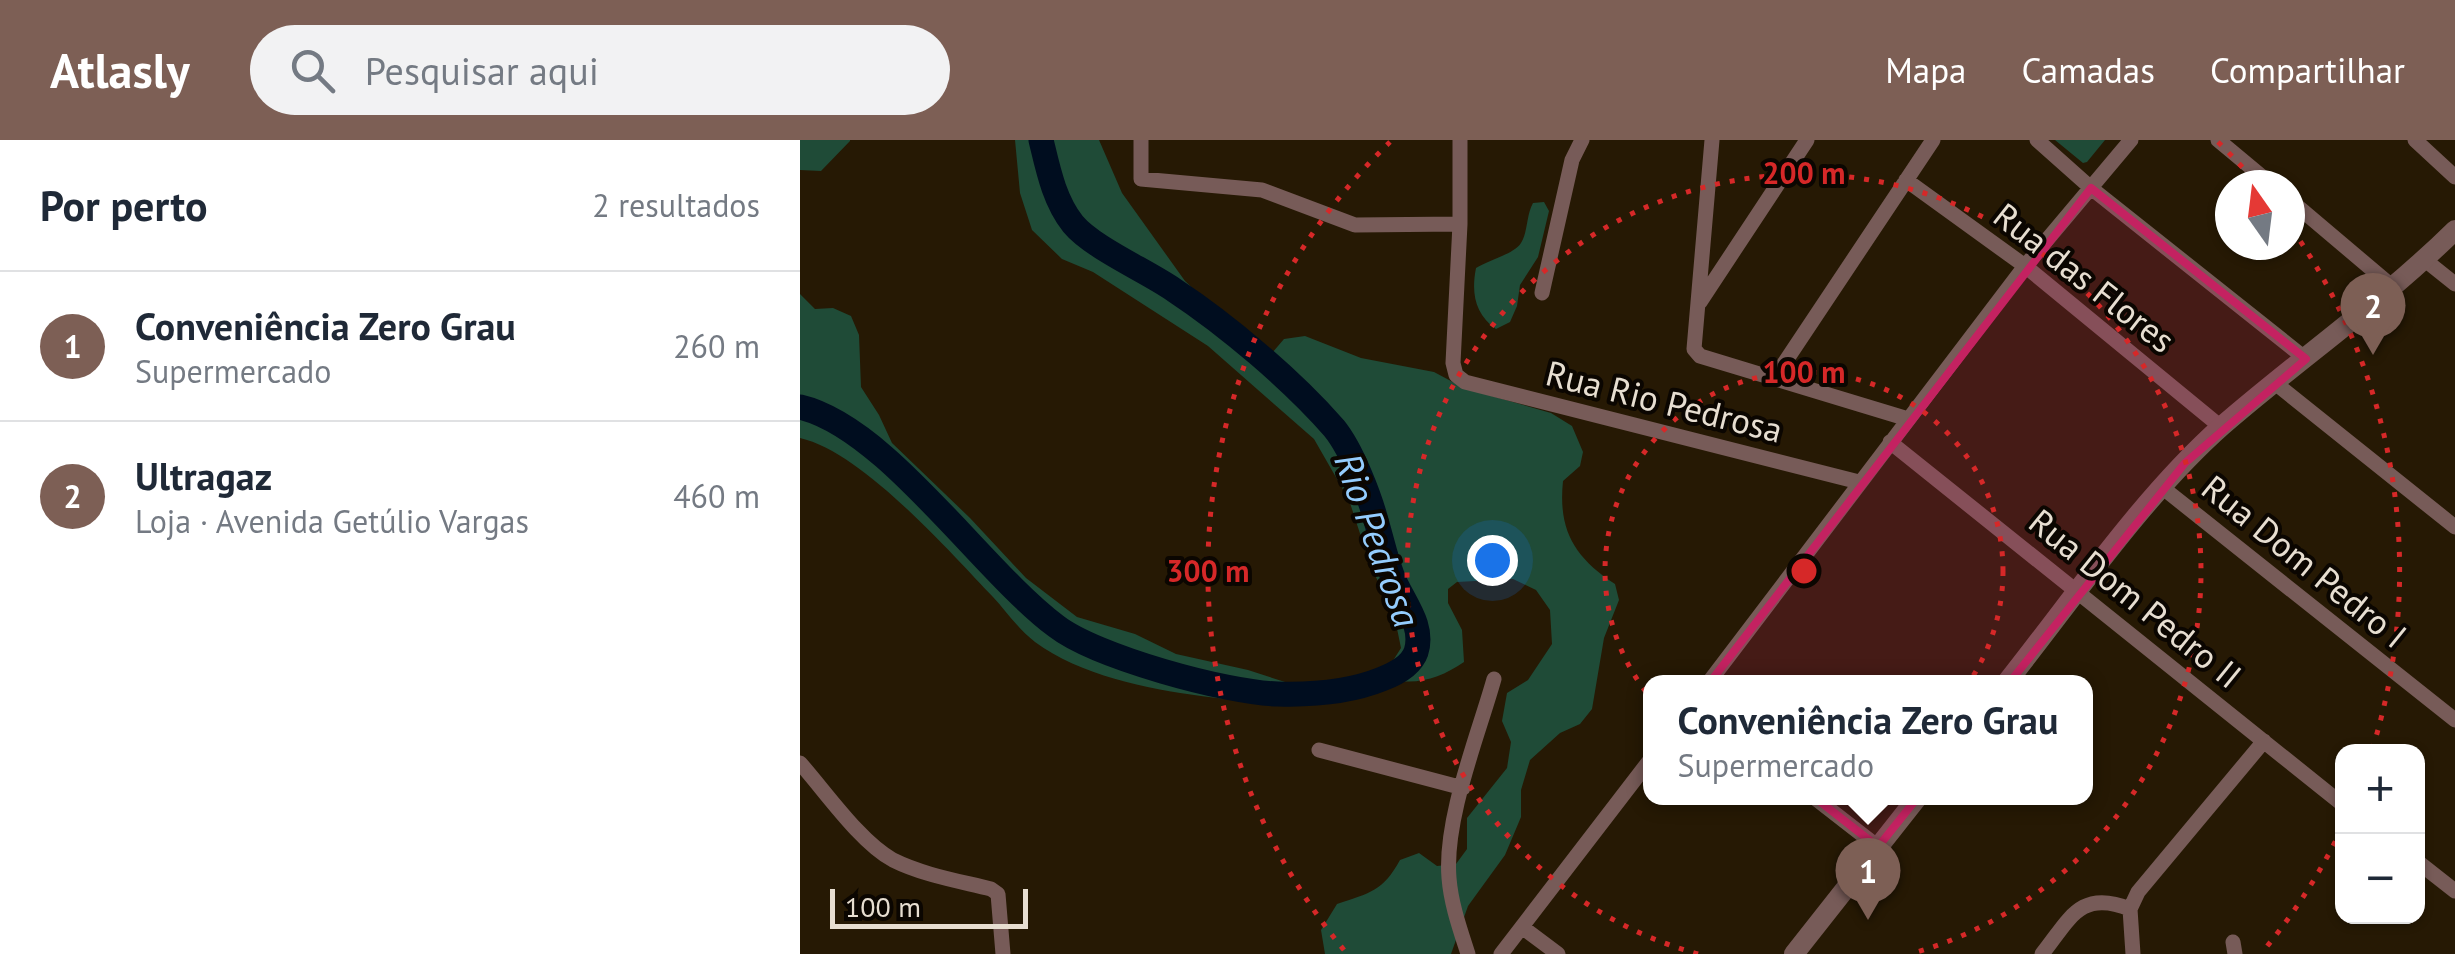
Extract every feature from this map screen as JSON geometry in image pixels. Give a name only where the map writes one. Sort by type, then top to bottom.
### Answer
[{"type":"street","points":[[1141,140],[1140,179],[1262,190],[1355,225],[1460,224],[1460,140]]},
{"type":"street","points":[[1542,294],[1572,160],[1582,140]]},
{"type":"street","points":[[1712,140],[1694,349],[1700,356],[1908,420]]},
{"type":"street","points":[[1698,305],[1807,140]]},
{"type":"street","points":[[1775,377],[1932,140]]},
{"type":"street","points":[[2037,140],[2091,188],[2306,359]]},
{"type":"street","points":[[1715,675],[2026,266],[2131,140]]},
{"type":"street","points":[[2218,140],[2254,170]]},
{"type":"street","points":[[2416,140],[2455,177]]},
{"type":"street","name":"Rua das Flores","points":[[1906,180],[2026,266],[2221,427]]},
{"type":"street","points":[[2305,213],[2394,288]]},
{"type":"street","name":"Rua Rio Pedrosa","points":[[1460,224],[1453,364],[1456,376],[1465,382],[1860,482]]},
{"type":"street","points":[[2013,675],[2163,488],[2221,427],[2394,288],[2455,230]]},
{"type":"street","points":[[2425,260],[2455,284]]},
{"type":"street","points":[[2275,383],[2455,526]]},
{"type":"street","name":"Rua Dom Pedro II","points":[[1890,442],[2335,798]]},
{"type":"street","name":"Rua Dom Pedro I","points":[[2163,488],[2455,720]]},
{"type":"street","points":[[1468,954],[1448,874],[1450,834],[1494,678]]},
{"type":"street","points":[[2133,954],[2130,909],[2138,892],[2264,741]]},
{"type":"street","points":[[1319,750],[1463,788]]},
{"type":"street","points":[[800,763],[890,858],[998,894],[1004,954]]},
{"type":"street","points":[[1500,954],[1643,769]]},
{"type":"street","points":[[1824,805],[1878,847]]},
{"type":"street","points":[[1794,954],[1911,805]]},
{"type":"street","points":[[2425,867],[2455,890]]},
{"type":"street","points":[[2042,954],[2079,908],[2090,902],[2112,902],[2130,909]]},
{"type":"street","points":[[1522,927],[1558,954]]},
{"type":"highlighted area","points":[[2091,188],[2306,359],[2185,463],[1878,847],[1694,703]]},
{"type":"green space","points":[[800,140],[850,141],[821,171],[800,170]]},
{"type":"green space","points":[[1015,140],[1099,140],[1122,193],[1185,281],[1262,353],[1272,353],[1284,339],[1305,336],[1361,358],[1434,372],[1464,388],[1551,413],[1572,426],[1583,452],[1580,466],[1563,481],[1566,528],[1579,552],[1615,584],[1619,600],[1604,638],[1592,709],[1580,724],[1560,733],[1530,760],[1521,790],[1521,817],[1505,855],[1468,906],[1451,954],[1325,954],[1321,930],[1337,904],[1374,889],[1388,878],[1400,860],[1419,853],[1437,866],[1456,864],[1467,849],[1467,818],[1507,768],[1511,742],[1502,721],[1507,693],[1528,680],[1552,644],[1550,610],[1536,590],[1513,579],[1457,582],[1448,589],[1448,603],[1462,630],[1464,662],[1430,678],[1393,680],[1389,667],[1401,648],[1394,614],[1371,567],[1349,500],[1314,439],[1208,346],[1093,272],[1062,259],[1032,230],[1020,193]]},
{"type":"green space","points":[[2055,140],[2105,140],[2083,163]]},
{"type":"green space","points":[[1544,202],[1549,211],[1538,257],[1520,285],[1510,322],[1496,329],[1483,317],[1476,302],[1476,268],[1518,247],[1533,203]]},
{"type":"green space","points":[[800,294],[815,309],[833,308],[851,316],[859,335],[861,387],[892,443],[1026,578],[1077,617],[1135,634],[1176,654],[1285,682],[1290,690],[1270,699],[1247,701],[1159,689],[1093,672],[1035,642],[903,505],[850,462],[800,438]]},
{"type":"waterway","name":"Rio Pedrosa","points":[[800,407],[833,420],[866,442],[932,503],[1027,602],[1056,626],[1100,650],[1196,680],[1278,694],[1357,687],[1392,675],[1410,661],[1418,642],[1415,622],[1392,575],[1365,488],[1341,437],[1299,391],[1237,336],[1174,290],[1082,233],[1066,215],[1056,195],[1041,140]]},
{"type":"place","name":"Ultragaz","points":[[2373,355]]},
{"type":"place","name":"Conveniência Zero Grau","points":[[1868,920]]}]
